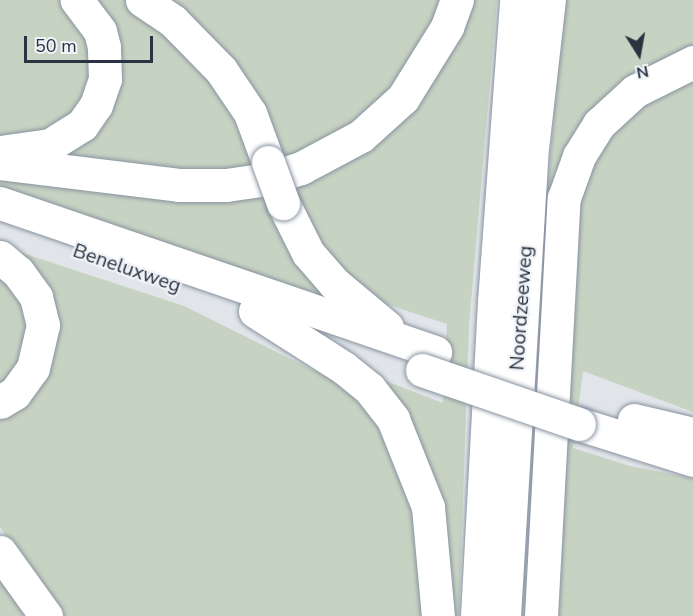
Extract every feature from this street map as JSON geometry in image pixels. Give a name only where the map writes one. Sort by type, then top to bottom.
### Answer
[{"type":"highway","points":[[0,152],[50,145],[82,125],[96,105],[105,79],[104,47],[100,31],[76,0]]},
{"type":"highway","points":[[142,0],[173,21],[221,70],[250,113],[283,203],[308,253],[334,283],[416,352]]},
{"type":"highway","points":[[0,163],[179,185],[226,185],[267,179],[301,168],[361,136],[403,98],[442,36],[457,0]]},
{"type":"highway","name":"Noordzeeweg","points":[[477,616],[487,412],[516,0]]},
{"type":"highway","name":"Noordzeeweg","points":[[504,616],[529,180],[549,0]]},
{"type":"highway","points":[[541,616],[564,198],[579,156],[599,124],[634,91],[672,70],[693,63]]},
{"type":"highway","points":[[0,203],[416,352],[580,414],[693,460]]},
{"type":"highway","name":"Beneluxweg","points":[[0,224],[255,311]]},
{"type":"highway","points":[[0,257],[18,272],[36,297],[43,325],[33,368],[15,393],[0,402]]},
{"type":"highway","points":[[255,311],[416,352]]},
{"type":"highway","points":[[255,311],[344,368],[369,388],[393,419],[428,507],[438,616]]},
{"type":"highway","points":[[580,414],[693,434]]},
{"type":"highway","points":[[0,552],[46,616]]},
{"type":"green space","points":[[0,0],[65,0],[89,26],[97,79],[54,136],[0,143]]},
{"type":"green space","points":[[85,0],[127,0],[202,57],[259,166],[222,175],[31,157],[101,115]]},
{"type":"green space","points":[[160,0],[445,0],[426,47],[360,123],[284,158]]},
{"type":"green space","points":[[467,0],[497,0],[469,326],[459,616],[446,616],[373,376],[443,403],[447,324],[386,304],[347,278],[319,239],[294,186],[332,170],[372,142]]},
{"type":"green space","points":[[564,0],[693,0],[693,53],[553,192],[543,240]]},
{"type":"green space","points":[[693,75],[693,412],[583,371],[573,448],[630,466],[693,478],[693,616],[551,616],[572,208],[596,150],[654,92]]},
{"type":"green space","points":[[0,173],[270,194],[350,310],[0,188]]},
{"type":"green space","points":[[1,246],[184,306],[341,384],[386,427],[418,509],[424,616],[62,616],[0,527],[0,413],[45,360]]},
{"type":"green space","points":[[0,270],[22,301],[29,333],[21,365],[0,385]]},
{"type":"green space","points":[[0,570],[32,616],[0,616]]}]
